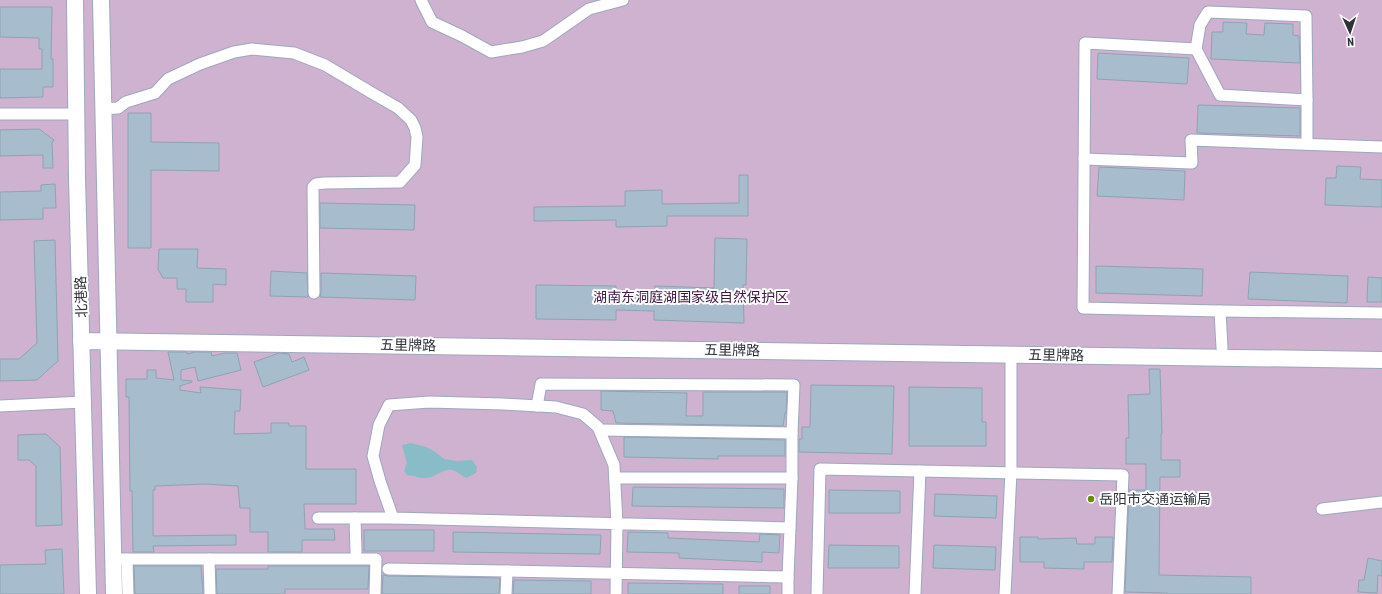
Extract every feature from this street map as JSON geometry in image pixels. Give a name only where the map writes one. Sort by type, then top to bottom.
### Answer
[{"type":"main road","name":"北港路","points":[[75,0],[76,114],[88,594]]},
{"type":"main road","name":"北港路","points":[[101,0],[102,108],[108,336],[120,559],[114,594]]},
{"type":"main road","name":"五里牌路","points":[[82,336],[1382,350]]},
{"type":"main road","name":"五里牌路","points":[[108,336],[1382,360]]},
{"type":"street","points":[[421,0],[432,22],[491,52],[522,47],[543,41],[589,9],[623,0]]},
{"type":"street","points":[[1307,100],[1220,95],[1196,48],[1200,25],[1208,12],[1306,16],[1307,100],[1307,144]]},
{"type":"street","points":[[1196,48],[1085,43],[1083,308],[1382,314]]},
{"type":"street","points":[[102,108],[118,108],[126,102],[155,93],[168,79],[200,64],[234,52],[252,49],[294,53],[325,65],[398,108],[410,120],[415,128],[417,137],[415,165],[400,182],[325,183],[316,184],[313,187],[314,293]]},
{"type":"street","points":[[0,114],[76,114]]},
{"type":"street","points":[[1084,159],[1192,163],[1191,140],[1382,146]]},
{"type":"street","points":[[1220,311],[1222,348]]},
{"type":"street","points":[[1005,594],[1011,472],[1011,354]]},
{"type":"street","points":[[537,406],[541,384],[794,385],[788,594]]},
{"type":"street","points":[[0,406],[83,402]]},
{"type":"street","points":[[393,518],[380,482],[373,456],[379,425],[390,405],[429,402],[537,406],[556,407],[583,414],[600,430],[614,465],[617,524],[616,594]]},
{"type":"street","points":[[600,430],[792,432]]},
{"type":"street","points":[[817,594],[820,469],[1123,475],[1118,594]]},
{"type":"street","points":[[915,594],[920,470]]},
{"type":"street","points":[[615,478],[792,478]]},
{"type":"street","points":[[1322,510],[1339,506],[1382,502]]},
{"type":"street","points":[[318,518],[393,518],[790,528]]},
{"type":"street","points":[[356,518],[356,552]]},
{"type":"street","points":[[128,594],[120,559],[376,559],[375,594]]},
{"type":"street","points":[[209,559],[210,594]]},
{"type":"street","points":[[388,569],[788,577]]},
{"type":"street","points":[[506,594],[507,571]]},
{"type":"green space","name":"湖南东洞庭湖国家级自然保护区","points":[[0,0],[1382,0],[1382,594],[0,594]]},
{"type":"shaded area","points":[[411,443],[426,447],[444,459],[456,461],[472,460],[477,467],[476,473],[466,478],[451,470],[426,478],[407,475],[404,471],[407,463],[402,445]]},
{"type":"building","points":[[0,7],[52,7],[51,59],[53,59],[53,87],[43,87],[43,97],[0,98],[0,69],[42,69],[42,49],[39,49],[39,38],[0,37]]},
{"type":"building","points":[[1223,22],[1247,23],[1246,34],[1264,35],[1265,23],[1293,24],[1293,35],[1299,36],[1300,63],[1211,59],[1212,32],[1223,32]]},
{"type":"building","points":[[1098,53],[1189,58],[1187,84],[1097,79]]},
{"type":"building","points":[[1198,105],[1300,108],[1300,136],[1197,133]]},
{"type":"building","points":[[128,113],[151,113],[151,142],[219,143],[219,171],[151,170],[151,248],[128,248]]},
{"type":"building","points":[[39,129],[54,140],[52,143],[53,168],[43,168],[43,155],[0,156],[0,130]]},
{"type":"building","points":[[1337,166],[1361,167],[1360,179],[1382,180],[1382,207],[1325,205],[1326,178],[1336,178]]},
{"type":"building","points":[[1099,167],[1185,171],[1184,200],[1097,196]]},
{"type":"building","points":[[739,175],[748,175],[748,216],[667,216],[667,226],[616,227],[616,220],[534,221],[534,207],[625,206],[625,191],[662,190],[662,204],[739,203]]},
{"type":"building","points":[[55,184],[56,208],[43,208],[43,219],[0,220],[0,192],[41,191],[41,185]]},
{"type":"building","points":[[320,203],[415,205],[414,230],[320,228]]},
{"type":"building","points":[[715,238],[747,239],[746,285],[743,285],[744,323],[654,320],[654,311],[616,310],[616,320],[536,319],[536,285],[616,286],[616,298],[654,299],[655,286],[714,288]]},
{"type":"building","points":[[55,240],[58,361],[37,380],[0,381],[0,359],[19,359],[37,343],[34,241]]},
{"type":"building","points":[[159,249],[198,249],[197,268],[226,269],[226,285],[213,284],[213,302],[186,302],[186,289],[177,289],[177,278],[163,278],[158,269]]},
{"type":"building","points":[[1096,266],[1203,269],[1202,296],[1096,293]]},
{"type":"building","points":[[271,271],[307,273],[308,297],[270,296]]},
{"type":"building","points":[[1250,272],[1348,276],[1347,303],[1248,299]]},
{"type":"building","points":[[321,273],[416,276],[415,300],[320,297]]},
{"type":"building","points":[[1368,277],[1382,278],[1382,302],[1367,302]]},
{"type":"building","points":[[168,352],[187,352],[187,354],[195,352],[211,352],[212,356],[225,353],[237,353],[241,370],[198,381],[195,367],[181,370],[181,380],[192,382],[180,386],[180,390],[201,393],[200,387],[241,390],[240,411],[235,411],[234,434],[271,433],[271,423],[289,423],[289,426],[306,426],[306,469],[356,469],[356,504],[304,504],[305,529],[334,529],[335,540],[302,540],[302,552],[268,552],[268,532],[250,532],[250,508],[240,508],[238,486],[205,484],[155,486],[155,490],[153,490],[153,536],[236,535],[236,545],[153,546],[154,552],[133,552],[132,491],[130,491],[129,397],[126,397],[126,379],[147,379],[147,370],[156,370],[156,378],[174,380]]},
{"type":"building","points":[[279,353],[289,354],[292,362],[304,357],[309,370],[263,387],[254,362]]},
{"type":"building","points":[[1149,369],[1160,369],[1162,434],[1161,460],[1180,460],[1180,477],[1160,477],[1159,575],[1251,577],[1251,594],[1167,594],[1125,592],[1129,490],[1146,490],[1146,464],[1126,464],[1126,438],[1129,438],[1128,395],[1150,394]]},
{"type":"building","points":[[811,385],[894,386],[892,454],[799,452],[799,439],[802,439],[802,427],[810,427]]},
{"type":"building","points":[[909,387],[982,388],[982,422],[986,422],[986,446],[909,446]]},
{"type":"building","points":[[601,391],[687,393],[686,416],[703,416],[703,392],[787,392],[786,413],[783,426],[616,423],[613,411],[601,410]]},
{"type":"building","points":[[46,434],[60,447],[62,525],[36,526],[36,466],[29,460],[18,460],[18,435]]},
{"type":"building","points":[[624,437],[785,440],[785,456],[718,456],[718,459],[624,457]]},
{"type":"building","points":[[633,487],[784,489],[784,508],[632,506]]},
{"type":"building","points":[[829,490],[900,491],[900,513],[829,513]]},
{"type":"building","points":[[935,494],[997,496],[996,518],[934,516]]},
{"type":"building","points":[[364,530],[434,530],[434,551],[364,551]]},
{"type":"building","points":[[453,532],[601,535],[600,554],[453,552]]},
{"type":"building","points":[[628,532],[668,533],[668,538],[759,542],[760,534],[780,535],[779,553],[762,552],[762,562],[679,558],[679,553],[627,552]]},
{"type":"building","points":[[1020,537],[1038,537],[1038,539],[1076,538],[1077,544],[1095,544],[1095,537],[1113,537],[1112,562],[1084,562],[1084,569],[1044,568],[1044,562],[1020,562]]},
{"type":"building","points":[[829,545],[899,546],[899,568],[828,568]]},
{"type":"building","points":[[934,545],[996,547],[995,570],[933,568]]},
{"type":"building","points":[[62,549],[64,594],[0,594],[0,565],[46,564],[45,550]]},
{"type":"building","points":[[1368,558],[1382,561],[1382,576],[1378,575],[1377,593],[1358,592],[1359,580],[1364,580]]},
{"type":"building","points":[[134,566],[201,566],[203,594],[135,594]]},
{"type":"building","points":[[268,566],[369,566],[368,589],[285,589],[285,594],[217,594],[216,569],[268,569]]},
{"type":"building","points":[[383,575],[498,578],[500,579],[499,594],[382,594]]},
{"type":"building","points":[[514,580],[591,581],[591,594],[513,594]]},
{"type":"building","points":[[628,583],[723,584],[723,594],[628,594]]},
{"type":"building","points":[[739,586],[770,586],[770,594],[739,594]]},
{"type":"place","name":"岳阳市交通运输局","points":[[1091,499]]}]
